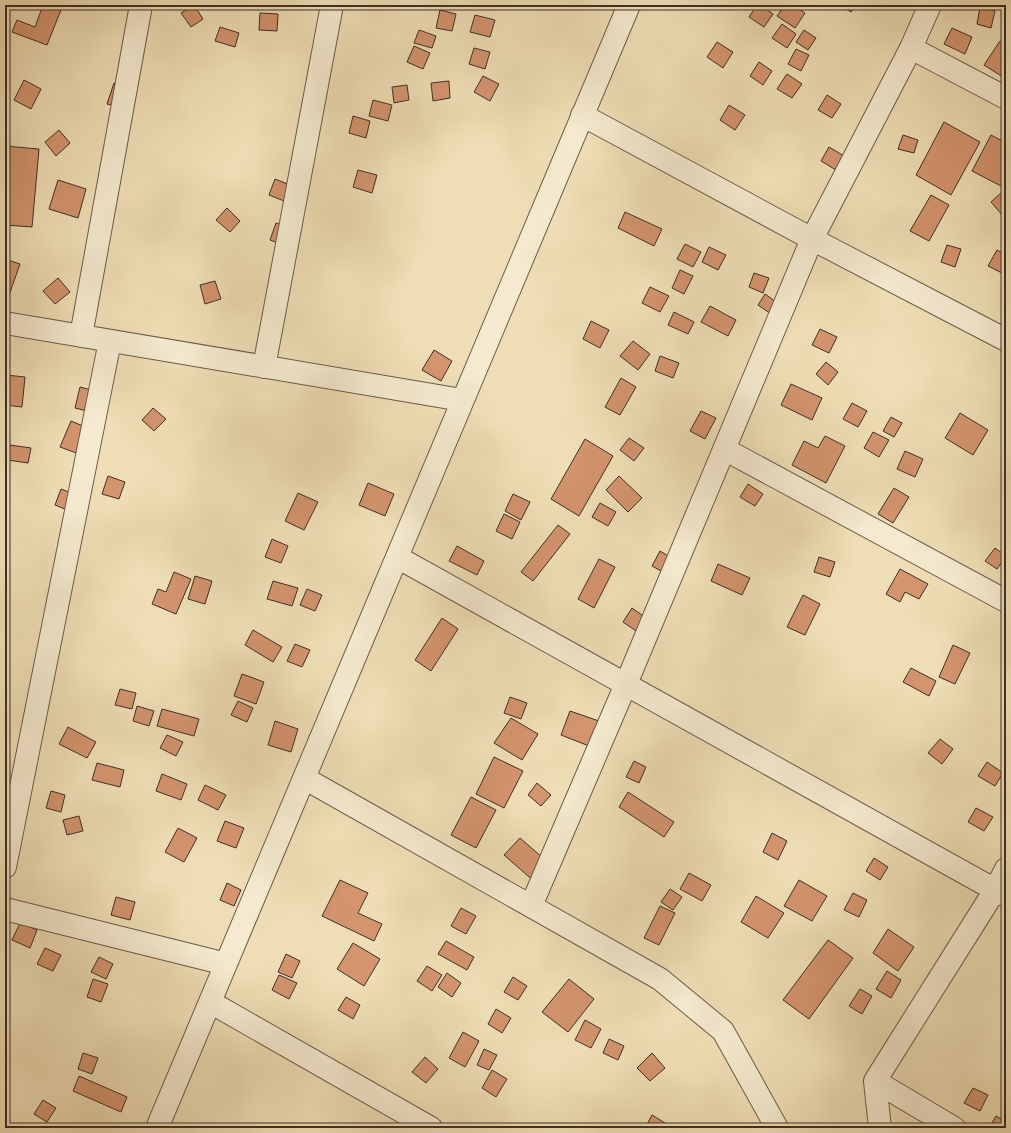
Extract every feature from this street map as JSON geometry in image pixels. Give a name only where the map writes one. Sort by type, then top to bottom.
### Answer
[{"type":"street","points":[[81,336],[141,5]]},
{"type":"street","points":[[264,367],[332,5]]},
{"type":"street","points":[[157,1128],[629,5]]},
{"type":"street","points":[[531,906],[626,684],[812,239],[911,48],[930,5]]},
{"type":"street","points":[[911,48],[1006,98]]},
{"type":"street","points":[[582,115],[812,239],[1006,340]]},
{"type":"street","points":[[5,323],[462,400]]},
{"type":"street","points":[[5,867],[110,341]]},
{"type":"street","points":[[724,450],[1006,602]]},
{"type":"street","points":[[397,557],[1001,893]]},
{"type":"street","points":[[304,778],[660,979],[723,1031],[777,1128]]},
{"type":"street","points":[[880,1128],[875,1081],[1001,893],[1006,869]]},
{"type":"street","points":[[5,909],[226,964]]},
{"type":"street","points":[[210,1002],[431,1128]]},
{"type":"street","points":[[875,1081],[954,1128]]},
{"type":"building","points":[[43,5],[48,5],[61,10],[47,45],[12,32],[17,20],[35,27]]},
{"type":"building","points":[[194,5],[203,19],[191,27],[181,13]]},
{"type":"building","points":[[757,5],[760,5],[773,14],[764,27],[749,17]]},
{"type":"building","points":[[785,5],[793,5],[805,13],[795,28],[777,16]]},
{"type":"building","points":[[840,5],[856,5],[851,12]]},
{"type":"building","points":[[980,7],[995,11],[991,28],[977,24]]},
{"type":"building","points":[[440,10],[456,14],[452,31],[436,28]]},
{"type":"building","points":[[260,13],[278,14],[277,31],[259,30]]},
{"type":"building","points":[[475,15],[495,20],[490,37],[470,32]]},
{"type":"building","points":[[782,24],[796,34],[787,48],[772,38]]},
{"type":"building","points":[[220,27],[239,33],[235,47],[215,41]]},
{"type":"building","points":[[952,28],[972,37],[965,54],[944,44]]},
{"type":"building","points":[[419,30],[436,36],[432,48],[414,43]]},
{"type":"building","points":[[804,30],[816,38],[808,50],[796,42]]},
{"type":"building","points":[[1000,41],[1006,44],[1006,79],[984,65]]},
{"type":"building","points":[[717,42],[733,52],[723,68],[707,57]]},
{"type":"building","points":[[414,46],[430,53],[423,69],[407,62]]},
{"type":"building","points":[[474,48],[490,52],[485,69],[469,64]]},
{"type":"building","points":[[796,49],[809,55],[801,71],[788,64]]},
{"type":"building","points":[[759,62],[772,71],[763,85],[750,76]]},
{"type":"building","points":[[787,74],[802,84],[792,98],[777,89]]},
{"type":"building","points":[[483,76],[499,84],[490,101],[474,92]]},
{"type":"building","points":[[24,80],[41,89],[31,109],[14,100]]},
{"type":"building","points":[[449,81],[450,98],[433,101],[431,83]]},
{"type":"building","points":[[114,83],[130,87],[124,108],[107,104]]},
{"type":"building","points":[[407,85],[409,100],[394,103],[392,87]]},
{"type":"building","points":[[827,95],[841,104],[832,118],[818,110]]},
{"type":"building","points":[[373,100],[392,105],[388,121],[369,116]]},
{"type":"building","points":[[729,105],[745,115],[735,130],[720,120]]},
{"type":"building","points":[[353,116],[370,121],[366,138],[349,133]]},
{"type":"building","points":[[944,122],[980,142],[951,195],[916,175]]},
{"type":"building","points":[[59,130],[70,143],[56,156],[45,142]]},
{"type":"building","points":[[903,135],[918,140],[914,153],[898,149]]},
{"type":"building","points":[[991,135],[1006,143],[1006,175],[1001,186],[972,171]]},
{"type":"building","points":[[5,146],[39,149],[32,227],[5,225]]},
{"type":"building","points":[[829,147],[844,156],[836,170],[821,161]]},
{"type":"building","points":[[358,170],[377,175],[372,193],[353,187]]},
{"type":"building","points":[[275,179],[290,185],[284,201],[269,195]]},
{"type":"building","points":[[58,180],[86,189],[78,218],[49,209]]},
{"type":"building","points":[[1001,193],[1006,199],[1006,213],[1003,216],[991,202]]},
{"type":"building","points":[[931,195],[949,205],[929,241],[910,231]]},
{"type":"building","points":[[227,208],[240,221],[230,232],[216,220]]},
{"type":"building","points":[[625,212],[662,229],[654,246],[618,228]]},
{"type":"building","points":[[276,223],[293,228],[287,246],[270,240]]},
{"type":"building","points":[[685,244],[701,252],[693,267],[677,259]]},
{"type":"building","points":[[947,245],[961,249],[955,267],[941,262]]},
{"type":"building","points":[[709,247],[726,255],[718,270],[702,262]]},
{"type":"building","points":[[997,250],[1006,255],[1006,271],[1004,274],[988,266]]},
{"type":"building","points":[[5,259],[20,264],[7,301],[5,300]]},
{"type":"building","points":[[680,270],[693,276],[684,294],[672,288]]},
{"type":"building","points":[[754,273],[769,278],[763,293],[749,287]]},
{"type":"building","points":[[58,278],[70,292],[55,304],[43,291]]},
{"type":"building","points":[[215,281],[221,299],[205,304],[200,285]]},
{"type":"building","points":[[650,287],[669,296],[660,312],[642,303]]},
{"type":"building","points":[[765,294],[779,304],[771,314],[758,305]]},
{"type":"building","points":[[710,306],[736,320],[728,336],[701,322]]},
{"type":"building","points":[[674,312],[694,322],[688,334],[668,325]]},
{"type":"building","points":[[591,321],[609,330],[600,348],[583,339]]},
{"type":"building","points":[[820,329],[837,337],[829,353],[812,345]]},
{"type":"building","points":[[633,341],[650,354],[638,370],[620,356]]},
{"type":"building","points":[[434,350],[452,361],[441,381],[422,370]]},
{"type":"building","points":[[660,356],[679,363],[673,378],[655,371]]},
{"type":"building","points":[[826,362],[838,372],[828,385],[816,374]]},
{"type":"building","points":[[6,375],[25,377],[22,407],[5,405]]},
{"type":"building","points":[[621,378],[636,387],[620,415],[605,407]]},
{"type":"building","points":[[791,384],[822,398],[812,420],[781,405]]},
{"type":"building","points":[[80,387],[99,392],[95,413],[75,408]]},
{"type":"building","points":[[852,403],[867,411],[858,427],[843,419]]},
{"type":"building","points":[[153,408],[166,419],[154,431],[142,420]]},
{"type":"building","points":[[701,411],[716,418],[705,439],[690,431]]},
{"type":"building","points":[[960,413],[988,430],[973,455],[945,438]]},
{"type":"building","points":[[891,417],[902,423],[894,437],[883,431]]},
{"type":"building","points":[[71,421],[90,429],[79,454],[60,447]]},
{"type":"building","points":[[873,432],[889,440],[879,457],[864,448]]},
{"type":"building","points":[[825,436],[845,446],[826,483],[792,465],[804,441],[818,448]]},
{"type":"building","points":[[629,438],[644,448],[634,461],[620,450]]},
{"type":"building","points":[[585,439],[613,456],[579,516],[551,499]]},
{"type":"building","points":[[10,445],[31,448],[28,463],[8,460]]},
{"type":"building","points":[[905,451],[923,459],[915,477],[897,469]]},
{"type":"building","points":[[108,476],[125,482],[119,499],[102,494]]},
{"type":"building","points":[[619,476],[642,498],[628,512],[606,490]]},
{"type":"building","points":[[368,483],[394,494],[385,516],[359,505]]},
{"type":"building","points":[[748,484],[763,494],[755,506],[740,497]]},
{"type":"building","points":[[894,488],[909,497],[893,523],[878,514]]},
{"type":"building","points":[[61,489],[79,496],[72,512],[55,505]]},
{"type":"building","points":[[298,493],[318,502],[304,530],[285,521]]},
{"type":"building","points":[[513,494],[530,502],[521,520],[505,511]]},
{"type":"building","points":[[600,503],[616,512],[608,526],[592,517]]},
{"type":"building","points":[[504,514],[520,522],[512,539],[496,531]]},
{"type":"building","points":[[558,525],[570,534],[533,581],[521,572]]},
{"type":"building","points":[[272,539],[288,546],[281,563],[265,557]]},
{"type":"building","points":[[457,546],[484,561],[477,575],[449,561]]},
{"type":"building","points":[[995,548],[1006,556],[997,569],[985,561]]},
{"type":"building","points":[[660,551],[678,562],[670,576],[652,566]]},
{"type":"building","points":[[819,557],[835,562],[830,577],[814,572]]},
{"type":"building","points":[[599,559],[615,567],[594,608],[578,599]]},
{"type":"building","points":[[718,564],[750,578],[742,595],[711,581]]},
{"type":"building","points":[[900,569],[928,584],[919,599],[905,592],[900,602],[886,594]]},
{"type":"building","points":[[174,572],[191,579],[176,614],[152,604],[158,589],[166,592]]},
{"type":"building","points":[[195,576],[212,581],[205,604],[188,599]]},
{"type":"building","points":[[273,581],[298,588],[292,606],[267,599]]},
{"type":"building","points":[[307,589],[322,595],[315,611],[300,605]]},
{"type":"building","points":[[803,595],[820,604],[805,635],[787,627]]},
{"type":"building","points":[[632,608],[646,618],[636,631],[623,622]]},
{"type":"building","points":[[442,618],[458,629],[431,671],[415,660]]},
{"type":"building","points":[[253,630],[282,647],[273,662],[245,645]]},
{"type":"building","points":[[295,644],[310,650],[302,667],[287,661]]},
{"type":"building","points":[[953,645],[970,653],[955,684],[939,677]]},
{"type":"building","points":[[911,668],[936,681],[929,696],[903,682]]},
{"type":"building","points":[[242,674],[264,682],[256,704],[234,696]]},
{"type":"building","points":[[120,689],[136,693],[132,709],[115,705]]},
{"type":"building","points":[[510,697],[527,703],[521,719],[504,713]]},
{"type":"building","points":[[238,701],[253,708],[247,722],[231,715]]},
{"type":"building","points":[[137,706],[154,711],[149,726],[133,721]]},
{"type":"building","points":[[162,709],[199,719],[194,736],[157,726]]},
{"type":"building","points":[[570,711],[599,721],[589,746],[561,735]]},
{"type":"building","points":[[511,718],[538,734],[522,760],[494,743]]},
{"type":"building","points":[[275,721],[298,729],[291,752],[268,745]]},
{"type":"building","points":[[68,727],[96,742],[87,758],[59,744]]},
{"type":"building","points":[[167,735],[183,742],[176,756],[160,748]]},
{"type":"building","points":[[940,739],[953,749],[942,764],[928,753]]},
{"type":"building","points":[[494,757],[523,771],[504,808],[476,794]]},
{"type":"building","points":[[634,761],[646,767],[639,783],[626,777]]},
{"type":"building","points":[[987,762],[1003,773],[995,786],[978,776]]},
{"type":"building","points":[[97,763],[124,770],[120,787],[92,780]]},
{"type":"building","points":[[162,774],[187,784],[181,800],[156,791]]},
{"type":"building","points":[[537,783],[551,795],[541,806],[528,795]]},
{"type":"building","points":[[205,785],[226,795],[218,810],[198,800]]},
{"type":"building","points":[[51,791],[65,795],[61,812],[46,808]]},
{"type":"building","points":[[628,792],[674,822],[664,837],[619,807]]},
{"type":"building","points":[[471,797],[496,810],[476,848],[451,835]]},
{"type":"building","points":[[976,808],[993,817],[984,831],[968,822]]},
{"type":"building","points":[[79,816],[83,831],[67,835],[63,820]]},
{"type":"building","points":[[225,821],[244,828],[236,848],[217,841]]},
{"type":"building","points":[[178,828],[197,838],[184,862],[165,852]]},
{"type":"building","points":[[772,833],[787,841],[778,860],[763,852]]},
{"type":"building","points":[[520,838],[551,865],[536,883],[504,855]]},
{"type":"building","points":[[874,858],[888,867],[880,880],[866,871]]},
{"type":"building","points":[[689,873],[711,885],[702,901],[680,889]]},
{"type":"building","points":[[340,880],[368,893],[358,913],[382,924],[374,941],[322,916]]},
{"type":"building","points":[[799,880],[827,896],[812,921],[784,906]]},
{"type":"building","points":[[227,883],[241,890],[234,906],[220,900]]},
{"type":"building","points":[[670,889],[682,897],[673,910],[661,902]]},
{"type":"building","points":[[853,893],[867,900],[859,917],[844,910]]},
{"type":"building","points":[[756,896],[784,913],[768,938],[741,922]]},
{"type":"building","points":[[116,897],[135,902],[130,920],[111,915]]},
{"type":"building","points":[[660,906],[675,913],[659,945],[644,938]]},
{"type":"building","points":[[461,908],[476,916],[466,934],[451,926]]},
{"type":"building","points":[[20,923],[37,930],[30,948],[12,940]]},
{"type":"building","points":[[888,929],[914,947],[898,971],[873,953]]},
{"type":"building","points":[[828,940],[853,958],[809,1019],[783,1000]]},
{"type":"building","points":[[446,941],[474,957],[467,970],[438,954]]},
{"type":"building","points":[[353,943],[380,959],[364,986],[337,969]]},
{"type":"building","points":[[45,948],[61,955],[53,971],[37,964]]},
{"type":"building","points":[[286,954],[300,961],[292,978],[278,972]]},
{"type":"building","points":[[99,957],[113,964],[106,979],[91,972]]},
{"type":"building","points":[[427,966],[442,975],[432,991],[417,981]]},
{"type":"building","points":[[887,971],[901,980],[891,998],[876,989]]},
{"type":"building","points":[[447,973],[461,983],[452,997],[438,987]]},
{"type":"building","points":[[279,975],[297,983],[289,999],[272,990]]},
{"type":"building","points":[[513,977],[527,986],[518,1000],[504,992]]},
{"type":"building","points":[[93,979],[108,984],[101,1002],[87,997]]},
{"type":"building","points":[[569,979],[594,999],[568,1032],[542,1012]]},
{"type":"building","points":[[860,989],[872,996],[862,1014],[849,1006]]},
{"type":"building","points":[[346,997],[360,1005],[353,1019],[338,1010]]},
{"type":"building","points":[[496,1009],[511,1018],[502,1033],[488,1024]]},
{"type":"building","points":[[1006,1016],[1006,1025],[1001,1022]]},
{"type":"building","points":[[585,1020],[601,1029],[591,1048],[575,1040]]},
{"type":"building","points":[[463,1032],[479,1041],[465,1067],[449,1058]]},
{"type":"building","points":[[609,1039],[624,1046],[618,1060],[603,1053]]},
{"type":"building","points":[[484,1049],[497,1055],[489,1070],[477,1065]]},
{"type":"building","points":[[83,1053],[98,1058],[92,1074],[78,1069]]},
{"type":"building","points":[[652,1053],[665,1068],[650,1081],[637,1068]]},
{"type":"building","points":[[425,1057],[438,1069],[426,1083],[412,1072]]},
{"type":"building","points":[[492,1070],[507,1079],[496,1097],[482,1088]]},
{"type":"building","points":[[79,1076],[127,1097],[121,1112],[73,1091]]},
{"type":"building","points":[[973,1088],[988,1095],[980,1111],[964,1103]]},
{"type":"building","points":[[43,1100],[56,1108],[47,1122],[34,1114]]},
{"type":"building","points":[[652,1115],[665,1123],[663,1128],[645,1128]]},
{"type":"building","points":[[996,1116],[1006,1122],[1006,1128],[989,1128]]},
{"type":"building","points":[[607,1123],[616,1128],[604,1128]]},
{"type":"building","points":[[563,1124],[569,1128],[560,1128]]},
{"type":"building","points":[[62,1125],[73,1128],[61,1128]]}]
